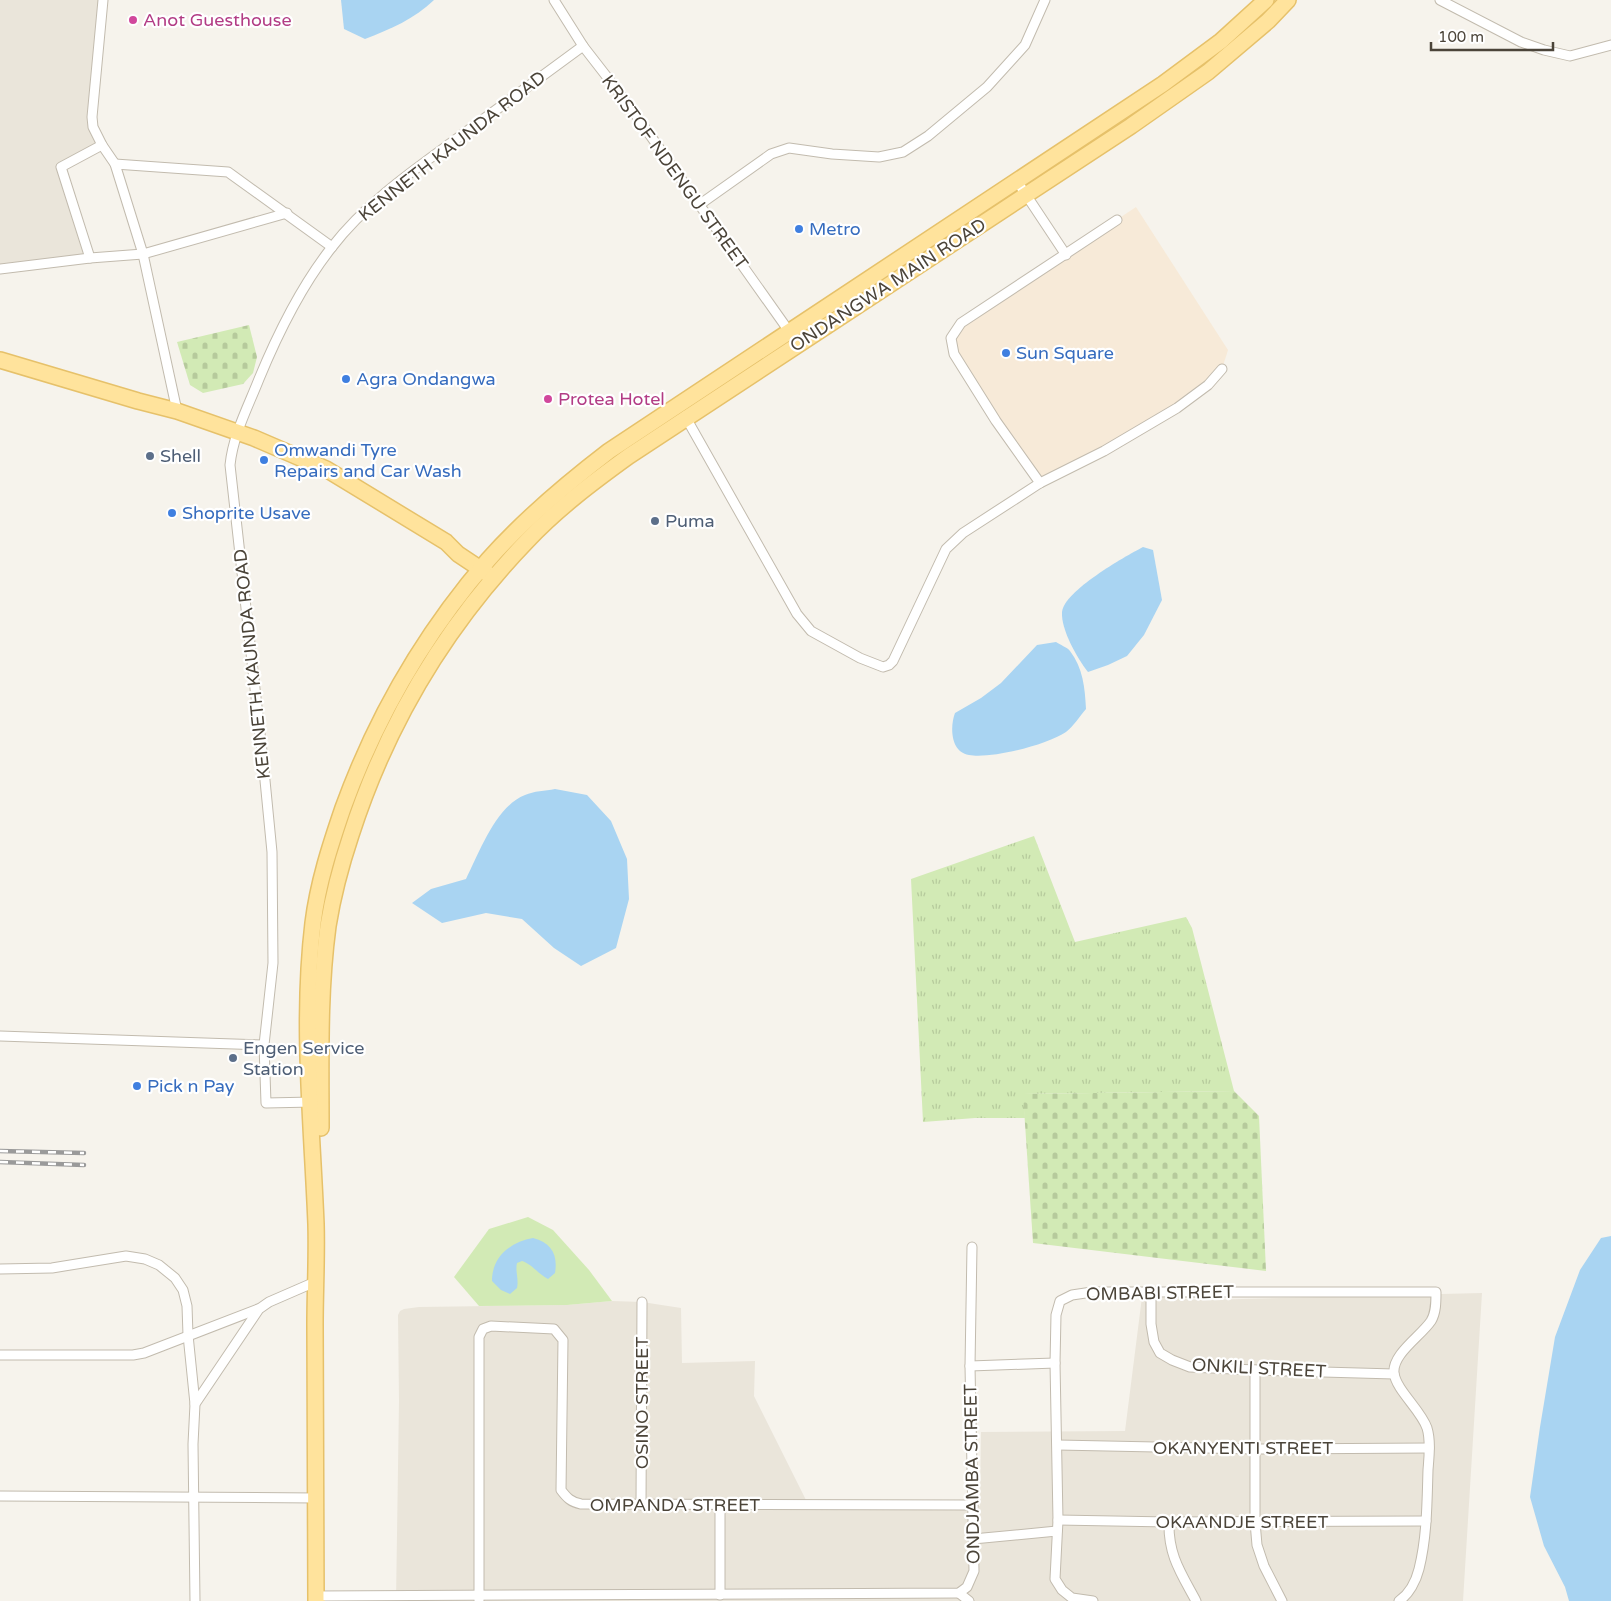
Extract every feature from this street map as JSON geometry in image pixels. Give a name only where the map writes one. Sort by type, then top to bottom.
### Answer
[{"type":"main road","name":"ONDANGWA MAIN ROAD","points":[[316,1102],[322,979],[328,924],[337,883],[363,798],[402,711],[428,665],[497,574],[528,539],[594,481],[628,456],[682,411],[789,331],[1195,62],[1266,0]]},
{"type":"main road","name":"ONDANGWA MAIN ROAD","points":[[316,1102],[308,1042],[310,960],[317,896],[324,868],[349,791],[386,709],[440,621],[485,565],[526,521],[584,470],[609,451],[798,344],[1027,195],[1208,72],[1268,21],[1288,0]]},
{"type":"main road","points":[[0,360],[177,411],[254,438],[326,469],[446,542],[469,549],[497,574]]},
{"type":"main road","points":[[316,1102],[316,1599]]},
{"type":"street","points":[[103,0],[92,117],[102,145],[115,164],[143,254],[177,411]]},
{"type":"street","name":"KRISTOF NDENGU STREET","points":[[554,0],[583,46],[628,104],[798,344]]},
{"type":"street","points":[[700,205],[771,154],[789,148],[832,154],[879,157],[904,152],[928,136],[987,87],[1025,45],[1046,0]]},
{"type":"street","points":[[1440,0],[1521,42],[1544,50],[1570,56],[1611,45]]},
{"type":"street","name":"KENNETH KAUNDA ROAD","points":[[316,1102],[266,1103],[264,1045],[273,963],[272,852],[264,760],[230,465],[231,453],[237,433],[265,364],[284,324],[310,279],[332,247],[355,220],[386,192],[583,46]]},
{"type":"street","points":[[90,258],[61,167],[102,145]]},
{"type":"street","points":[[115,164],[228,172],[332,247]]},
{"type":"street","points":[[1017,181],[1066,255]]},
{"type":"street","points":[[0,269],[90,258],[143,254],[287,213]]},
{"type":"street","points":[[1040,483],[996,421],[954,354],[951,338],[960,323],[1117,220]]},
{"type":"street","points":[[682,411],[797,614],[811,631],[860,658],[883,667],[893,662],[946,549],[963,533],[1040,483],[1104,450],[1178,408],[1208,386],[1222,369]]},
{"type":"street","points":[[0,1036],[264,1045]]},
{"type":"street","name":"ONDJAMBA STREET","points":[[959,1593],[967,1587],[974,1570],[970,1366],[972,1247]]},
{"type":"street","points":[[0,1268],[52,1268],[126,1256],[145,1259],[159,1265],[175,1278],[183,1290],[187,1306],[195,1404],[193,1497],[195,1601]]},
{"type":"street","points":[[0,1355],[91,1356],[144,1353],[259,1309],[269,1302],[315,1282]]},
{"type":"street","name":"OMBABI STREET","points":[[1093,1601],[1070,1599],[1055,1579],[1058,1531],[1058,1445],[1055,1363],[1056,1316],[1060,1302],[1072,1295],[1092,1292],[1436,1292],[1435,1312],[1430,1322],[1395,1361],[1394,1374]]},
{"type":"street","name":"ONKILI STREET","points":[[1151,1292],[1151,1324],[1154,1342],[1160,1353],[1190,1367],[1394,1374]]},
{"type":"street","name":"OSINO STREET","points":[[641,1505],[642,1302]]},
{"type":"street","points":[[195,1404],[259,1309]]},
{"type":"street","name":"OMPANDA STREET","points":[[479,1598],[479,1337],[483,1329],[491,1326],[554,1329],[563,1340],[561,1490],[566,1498],[573,1503],[641,1505],[973,1505]]},
{"type":"street","points":[[970,1366],[1055,1363]]},
{"type":"street","points":[[1255,1370],[1254,1449],[1257,1545],[1264,1566],[1282,1601]]},
{"type":"street","points":[[1394,1374],[1428,1429],[1429,1448],[1426,1521],[1419,1571],[1411,1588],[1399,1601]]},
{"type":"street","name":"OKANYENTI STREET","points":[[1058,1445],[1254,1449],[1429,1448]]},
{"type":"street","points":[[0,1496],[316,1498]]},
{"type":"street","points":[[720,1505],[720,1595]]},
{"type":"street","name":"OKAANDJE STREET","points":[[1058,1520],[1169,1522],[1426,1521]]},
{"type":"street","points":[[1169,1522],[1168,1538],[1171,1551],[1196,1601]]},
{"type":"street","points":[[973,1539],[1058,1531]]},
{"type":"street","points":[[316,1599],[959,1593],[969,1601]]},
{"type":"shaded area","points":[[0,0],[103,0],[92,117],[102,145],[61,167],[90,258],[0,269]]},
{"type":"shaded area","points":[[1136,207],[1228,350],[1222,369],[1177,407],[1040,483],[954,355],[951,338],[961,323]]},
{"type":"shaded area","points":[[1482,1293],[1463,1601],[396,1601],[399,1401],[398,1315],[404,1309],[419,1307],[567,1305],[612,1301],[642,1302],[681,1308],[682,1363],[755,1361],[754,1396],[809,1506],[980,1506],[981,1432],[1125,1431],[1142,1297],[1204,1300]]},
{"type":"green space","points":[[249,325],[257,357],[253,373],[243,384],[203,393],[190,385],[177,342]]},
{"type":"green space","points":[[1034,836],[1075,942],[1186,917],[1192,928],[1234,1091],[1024,1094],[1025,1118],[975,1118],[923,1122],[911,879]]},
{"type":"green space","points":[[1234,1091],[1259,1116],[1266,1271],[1033,1243],[1023,1094]]},
{"type":"green space","points":[[528,1217],[553,1230],[589,1270],[612,1301],[567,1305],[479,1306],[454,1277],[489,1229]]},
{"type":"water","points":[[341,0],[434,0],[402,23],[365,39],[344,29]]},
{"type":"water","points":[[1143,547],[1153,550],[1162,600],[1144,635],[1127,656],[1088,672],[1075,652],[1064,627],[1062,612],[1065,604],[1073,594],[1096,575]]},
{"type":"water","points":[[1056,642],[1069,650],[1078,664],[1084,686],[1086,709],[1071,727],[1066,732],[1046,742],[1004,753],[979,756],[963,753],[958,749],[952,731],[955,713],[981,698],[1001,683],[1037,645]]},
{"type":"water","points":[[555,789],[587,795],[611,821],[627,859],[629,899],[616,948],[581,966],[554,948],[522,919],[486,913],[442,923],[412,903],[431,889],[466,879],[490,831],[505,809],[515,801],[528,794]]},
{"type":"water","points":[[1611,1236],[1611,1601],[1569,1601],[1565,1587],[1544,1546],[1530,1497],[1555,1337],[1580,1270],[1601,1238]]},
{"type":"water","points":[[533,1238],[545,1243],[552,1251],[556,1261],[555,1273],[548,1279],[529,1264],[522,1261],[517,1263],[517,1288],[510,1294],[501,1290],[492,1281],[495,1264],[499,1257],[517,1243]]},
{"type":"railway","points":[[0,1151],[84,1153]]},
{"type":"railway","points":[[0,1162],[84,1165]]},
{"type":"place","name":"Anot Guesthouse","points":[[133,20]]},
{"type":"place","name":"Metro","points":[[799,229]]},
{"type":"place","name":"Sun Square","points":[[1006,353]]},
{"type":"place","name":"Agra Ondangwa","points":[[346,379]]},
{"type":"place","name":"Protea Hotel","points":[[548,399]]},
{"type":"place","name":"Shell","points":[[150,456]]},
{"type":"place","name":"Omwandi Tyre Repairs and Car Wash","points":[[264,460]]},
{"type":"place","name":"Shoprite Usave","points":[[172,513]]},
{"type":"place","name":"Puma","points":[[655,521]]},
{"type":"place","name":"Engen Service Station","points":[[233,1058]]},
{"type":"place","name":"Pick n Pay","points":[[137,1086]]}]
